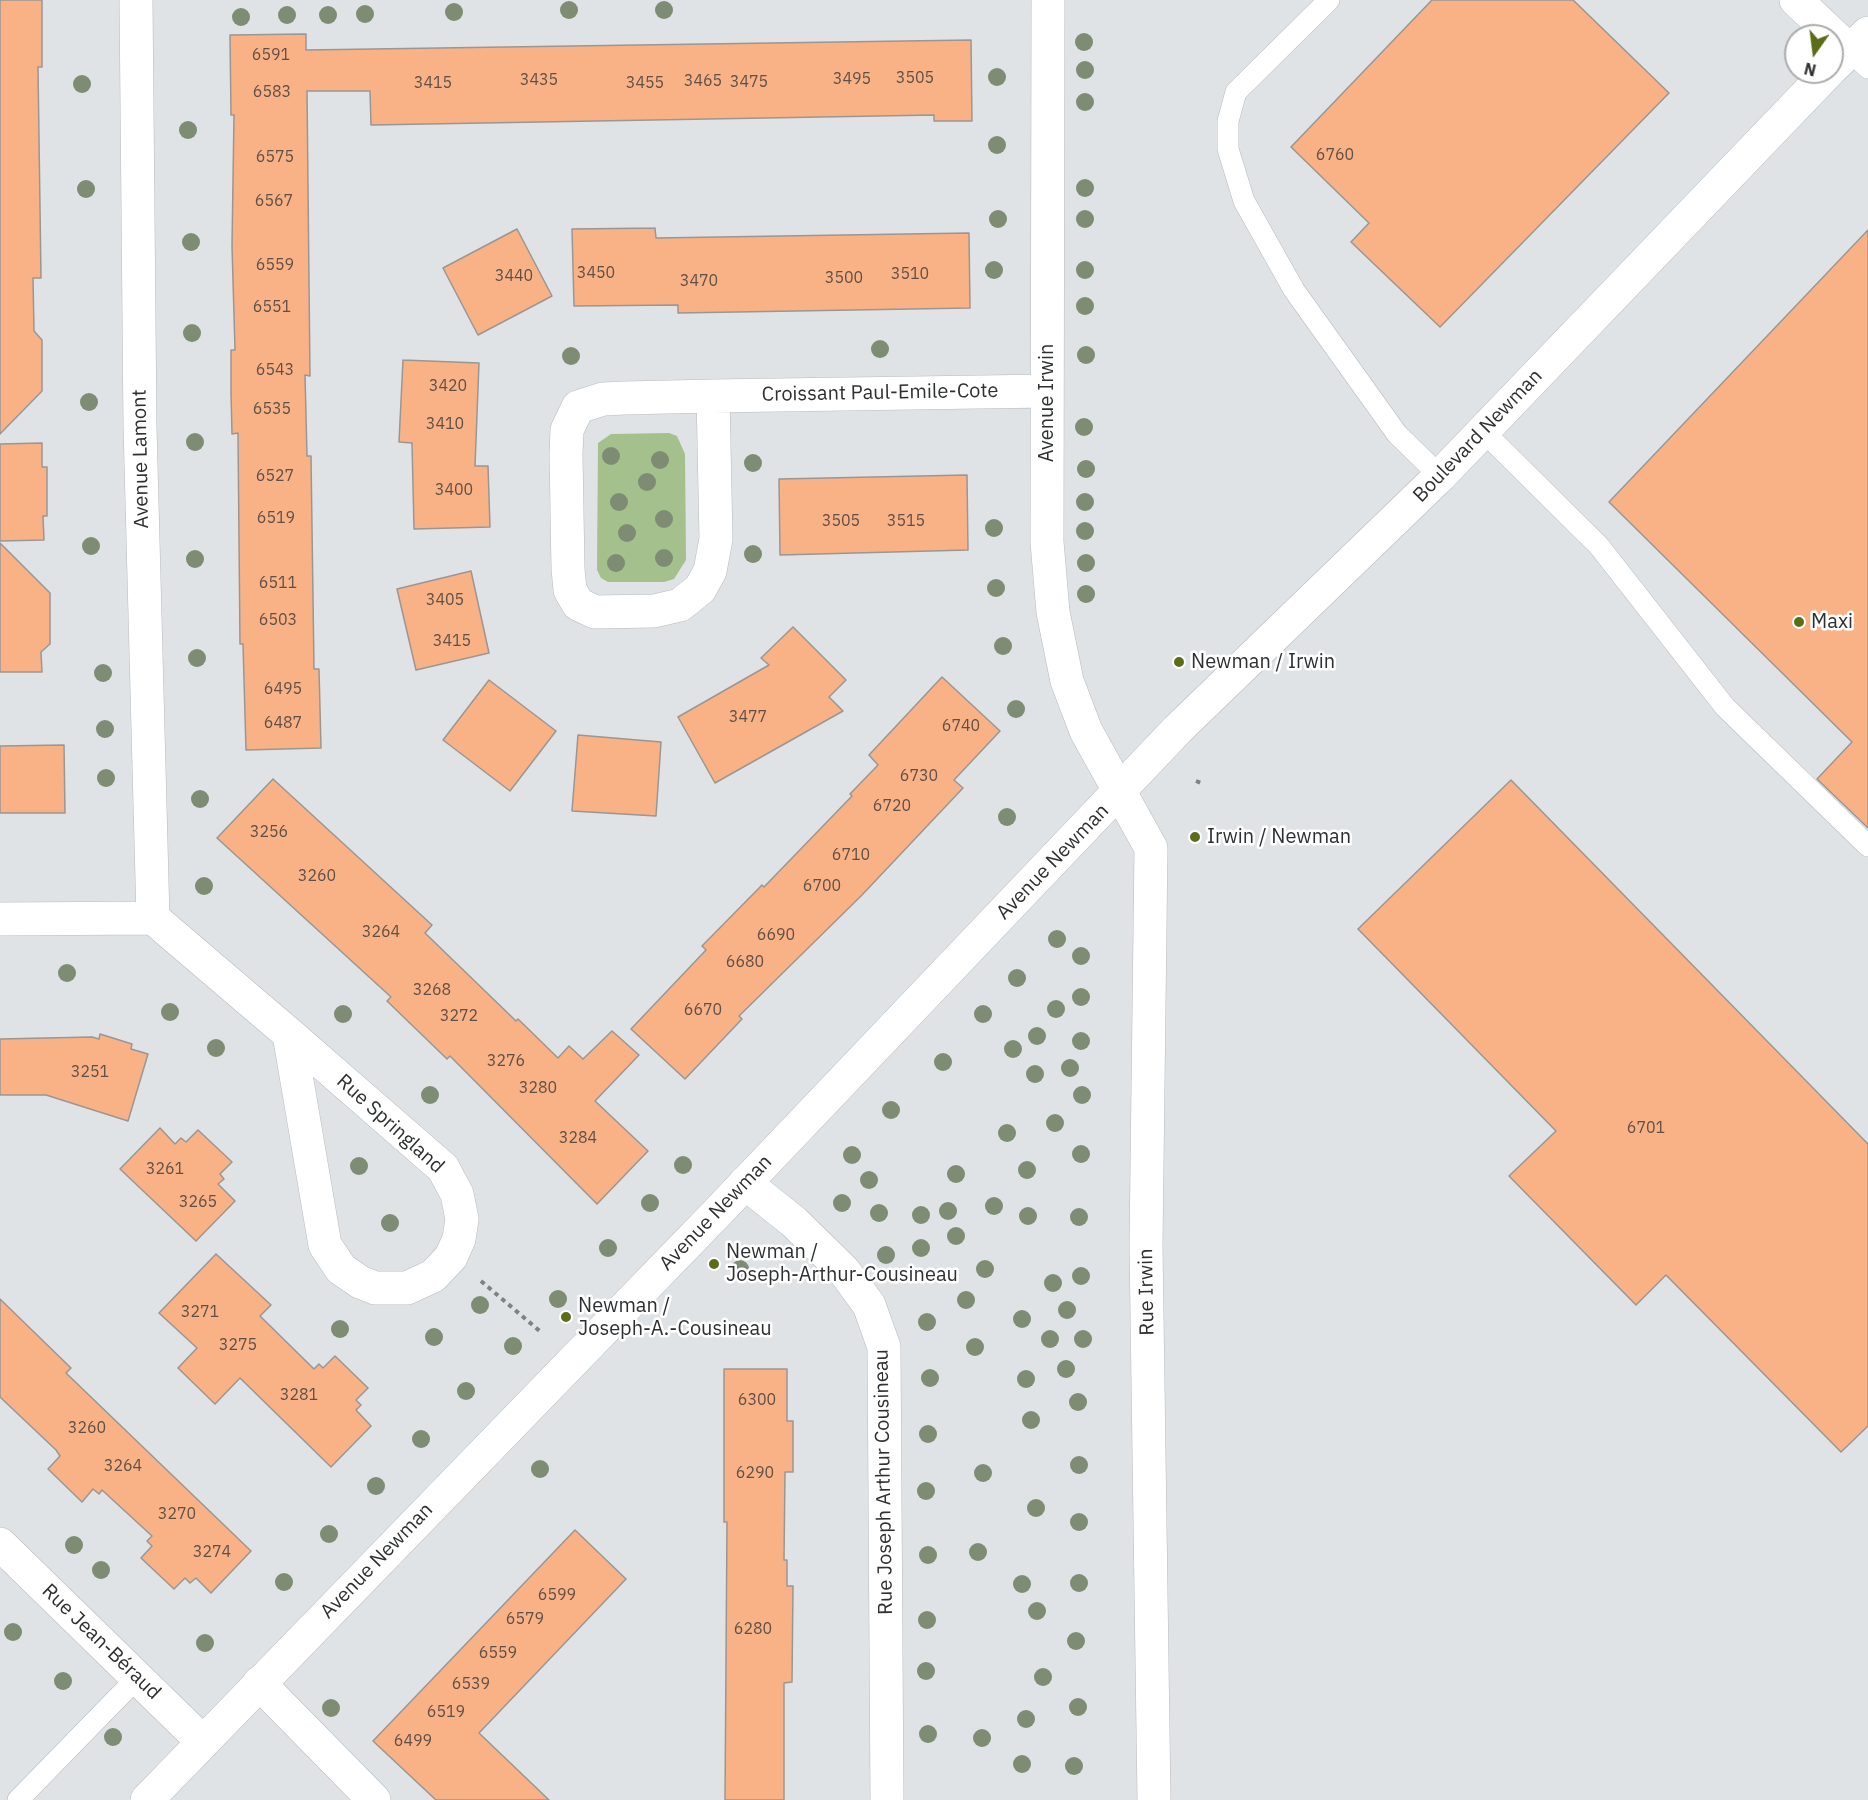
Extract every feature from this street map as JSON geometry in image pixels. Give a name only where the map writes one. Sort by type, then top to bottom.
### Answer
[{"type":"street","name":"Avenue Lamont","points":[[136,0],[140,426],[153,918]]},
{"type":"street","name":"Avenue Irwin","points":[[1048,0],[1047,542],[1053,612],[1067,681],[1086,731],[1120,791]]},
{"type":"street","points":[[1796,0],[1849,58]]},
{"type":"street","name":"Boulevard Newman","points":[[1120,791],[1179,729],[1484,432],[1849,58]]},
{"type":"street","name":"Croissant Paul-Emile-Cote","points":[[713,396],[716,539],[710,571],[700,589],[680,605],[654,611],[595,612],[578,604],[570,590],[568,570],[566,453],[567,430],[578,407],[603,399],[713,396],[1047,391]]},
{"type":"street","name":"Avenue Newman","points":[[147,1800],[746,1183],[1120,791]]},
{"type":"street","name":"Rue Irwin","points":[[1120,791],[1151,848],[1146,1245],[1154,1800]]},
{"type":"street","points":[[0,919],[153,918]]},
{"type":"street","name":"Rue Springland","points":[[153,918],[289,1034],[443,1168],[457,1194],[462,1219],[459,1239],[451,1257],[433,1276],[407,1288],[375,1288],[360,1282],[341,1269],[325,1245],[289,1034]]},
{"type":"street","name":"Rue Joseph Arthur Cousineau","points":[[746,1183],[788,1217],[844,1271],[869,1305],[884,1347],[887,1800]]},
{"type":"street","name":"Rue Jean-Béraud","points":[[0,1544],[202,1741]]},
{"type":"street","points":[[259,1683],[374,1800]]},
{"type":"lane","points":[[1329,0],[1236,92],[1228,121],[1228,149],[1244,201],[1294,290],[1397,434],[1440,476]]},
{"type":"lane","points":[[1484,432],[1599,546],[1725,707],[1868,846]]},
{"type":"lane","points":[[18,1800],[138,1677]]},
{"type":"path","points":[[478,1279],[542,1333]]},
{"type":"green space","points":[[669,433],[677,436],[685,454],[686,560],[674,579],[664,582],[608,582],[601,578],[597,570],[598,443],[611,434]]},
{"type":"building","points":[[0,0],[42,0],[42,67],[38,67],[41,278],[33,278],[34,331],[42,340],[42,391],[0,434]]},
{"type":"building","points":[[1432,0],[1573,0],[1669,93],[1440,327],[1351,242],[1369,223],[1291,147]]},
{"type":"building","points":[[306,34],[306,50],[971,40],[972,121],[934,121],[934,115],[371,125],[370,91],[307,91],[310,376],[305,375],[307,456],[311,456],[314,669],[319,669],[321,748],[246,750],[243,644],[240,644],[238,433],[232,434],[231,393],[231,350],[235,350],[232,246],[234,115],[231,115],[230,35]]},
{"type":"building","points":[[655,228],[656,238],[969,233],[970,308],[678,313],[678,305],[574,306],[572,229]]},
{"type":"building","points":[[517,229],[552,296],[478,335],[443,268]]},
{"type":"building","name":"Maxi","points":[[1868,230],[1868,828],[1817,779],[1852,742],[1609,502]]},
{"type":"building","points":[[403,360],[479,363],[475,466],[488,466],[490,527],[414,529],[412,443],[399,442]]},
{"type":"building","points":[[42,443],[42,467],[47,467],[47,516],[43,516],[44,540],[0,541],[0,444]]},
{"type":"building","points":[[967,475],[968,550],[780,555],[779,479]]},
{"type":"building","points":[[0,543],[50,593],[50,644],[41,652],[42,672],[0,672]]},
{"type":"building","points":[[471,571],[489,653],[416,670],[397,589]]},
{"type":"building","points":[[793,627],[846,680],[829,697],[843,711],[715,783],[678,717],[769,665],[761,658]]},
{"type":"building","points":[[942,677],[1000,731],[954,780],[963,788],[862,895],[739,1016],[742,1019],[685,1079],[631,1029],[706,950],[702,946],[762,885],[764,887],[852,796],[850,794],[878,765],[869,755]]},
{"type":"building","points":[[489,680],[556,731],[510,791],[443,740]]},
{"type":"building","points":[[578,735],[661,742],[656,816],[572,811]]},
{"type":"building","points":[[64,745],[65,813],[0,813],[0,746]]},
{"type":"building","points":[[273,779],[432,925],[425,933],[516,1021],[518,1019],[558,1058],[569,1046],[583,1059],[612,1031],[639,1055],[595,1101],[648,1151],[597,1204],[450,1056],[447,1059],[387,1001],[391,997],[217,838]]},
{"type":"building","points":[[1511,780],[1868,1144],[1868,1426],[1841,1452],[1666,1275],[1636,1305],[1509,1176],[1556,1131],[1358,929]]},
{"type":"building","points":[[100,1034],[132,1044],[131,1049],[148,1054],[128,1121],[46,1095],[0,1095],[0,1039],[92,1037],[99,1039]]},
{"type":"building","points":[[160,1128],[175,1144],[181,1138],[186,1142],[198,1130],[232,1162],[220,1174],[224,1179],[218,1184],[235,1201],[196,1241],[120,1169]]},
{"type":"building","points":[[216,1254],[271,1305],[260,1316],[314,1369],[319,1364],[323,1368],[335,1356],[368,1388],[356,1400],[361,1405],[356,1410],[371,1426],[331,1467],[240,1378],[215,1404],[178,1368],[197,1348],[159,1313]]},
{"type":"building","points":[[0,1299],[71,1368],[66,1373],[251,1551],[211,1593],[196,1578],[190,1583],[185,1578],[174,1589],[141,1558],[152,1546],[147,1541],[152,1536],[102,1490],[99,1494],[93,1489],[82,1502],[48,1469],[60,1456],[56,1450],[0,1397]]},
{"type":"building","points":[[724,1369],[787,1369],[787,1421],[793,1421],[793,1472],[785,1472],[784,1560],[787,1560],[787,1586],[793,1586],[792,1682],[784,1683],[784,1800],[725,1800],[727,1522],[724,1522]]},
{"type":"building","points":[[575,1530],[626,1579],[479,1733],[549,1800],[436,1800],[373,1741]]},
{"type":"place","name":"Maxi","points":[[1799,622]]},
{"type":"place","name":"Newman / Irwin","points":[[1179,662]]},
{"type":"place","name":"Irwin / Newman","points":[[1195,837]]},
{"type":"place","name":"Newman / Joseph-Arthur-Cousineau","points":[[714,1264]]},
{"type":"place","name":"Newman / Joseph-A.-Cousineau","points":[[566,1317]]}]
